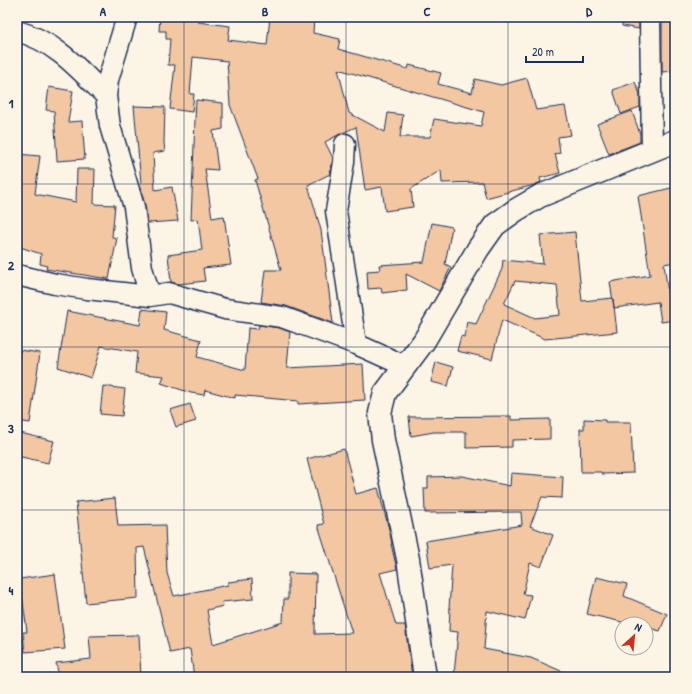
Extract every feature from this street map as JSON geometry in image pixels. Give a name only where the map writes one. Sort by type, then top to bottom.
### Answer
[{"type":"street","points":[[127,17],[108,80],[106,96],[110,126],[134,207],[142,268],[150,296]]},
{"type":"street","points":[[650,17],[652,150]]},
{"type":"street","points":[[17,31],[29,34],[51,45],[74,63],[106,96]]},
{"type":"street","points":[[425,677],[408,559],[380,413],[385,393],[424,341],[478,249],[494,225],[540,196],[675,141]]},
{"type":"street","points":[[345,144],[344,162],[336,211],[356,344]]},
{"type":"street","points":[[17,275],[55,284],[150,296],[169,293],[225,309],[282,317],[356,344],[405,366]]},
{"type":"building","points":[[160,17],[199,17],[198,22],[230,26],[228,40],[267,45],[270,17],[314,17],[313,33],[340,39],[338,49],[408,69],[409,65],[441,73],[438,84],[472,93],[475,79],[501,85],[527,78],[536,110],[565,106],[571,135],[558,137],[560,153],[555,154],[560,173],[540,178],[541,182],[534,185],[486,198],[482,182],[442,183],[441,170],[411,189],[413,207],[385,211],[382,187],[365,190],[356,127],[325,142],[333,158],[330,174],[308,185],[321,230],[333,323],[286,306],[261,302],[265,270],[281,270],[255,180],[258,179],[230,105],[227,61],[193,57],[190,94],[194,94],[192,112],[170,109],[175,65],[168,65],[170,39],[166,39],[166,31],[159,31]],"holes":[[[338,69],[484,112],[481,126],[434,119],[430,137],[400,137],[403,115],[388,113],[385,132],[349,113]]]},
{"type":"building","points":[[623,17],[639,17],[639,29],[622,26]]},
{"type":"building","points":[[662,17],[673,17],[675,71],[662,72]]},
{"type":"building","points":[[635,82],[640,94],[640,107],[621,114],[613,90]]},
{"type":"building","points":[[49,87],[73,91],[68,122],[82,121],[85,159],[57,161],[54,111],[46,110]]},
{"type":"building","points":[[196,100],[223,103],[223,129],[213,131],[218,170],[205,169],[212,218],[224,216],[231,265],[203,268],[205,281],[179,284],[171,282],[168,255],[202,250],[198,219],[191,220]]},
{"type":"building","points":[[134,106],[165,107],[165,151],[153,153],[155,190],[172,187],[178,221],[148,223],[142,194]]},
{"type":"building","points":[[632,111],[640,134],[640,142],[609,154],[597,124]]},
{"type":"building","points":[[17,154],[40,156],[35,194],[76,202],[77,169],[95,169],[94,204],[115,205],[112,237],[117,238],[109,279],[46,269],[47,266],[40,264],[41,254],[17,246]]},
{"type":"building","points":[[675,187],[675,262],[664,264],[668,293],[675,292],[675,320],[661,322],[658,302],[614,308],[610,282],[650,275],[638,196]]},
{"type":"building","points":[[432,223],[452,227],[445,264],[451,267],[439,291],[406,274],[407,290],[382,293],[381,288],[368,289],[367,271],[380,270],[379,265],[424,262]]},
{"type":"building","points":[[575,232],[582,301],[613,298],[617,332],[545,339],[502,320],[492,359],[457,351],[461,336],[464,337],[467,322],[476,324],[502,269],[503,260],[543,264],[540,235]],"holes":[[[515,281],[557,285],[560,315],[535,318],[504,304]]]},
{"type":"building","points":[[142,309],[166,312],[164,330],[201,340],[197,357],[245,370],[248,328],[258,329],[259,325],[279,328],[290,332],[287,368],[363,364],[365,400],[298,404],[298,401],[235,395],[235,398],[205,390],[204,395],[191,393],[161,383],[164,376],[135,373],[137,352],[101,346],[91,378],[58,367],[67,311],[140,325]]},
{"type":"building","points":[[20,350],[40,353],[30,423],[17,421],[17,373]]},
{"type":"building","points":[[436,362],[453,367],[448,386],[431,382]]},
{"type":"building","points":[[103,386],[125,389],[122,416],[100,414]]},
{"type":"building","points":[[190,404],[196,421],[176,427],[170,410]]},
{"type":"building","points":[[511,416],[511,420],[550,419],[550,439],[512,440],[512,447],[466,448],[466,432],[434,432],[411,436],[409,417]]},
{"type":"building","points":[[584,419],[605,420],[605,422],[631,422],[633,473],[602,474],[601,472],[581,472],[580,429],[584,429]]},
{"type":"building","points":[[20,433],[54,441],[48,463],[17,456],[17,445]]},
{"type":"building","points":[[344,449],[356,494],[378,488],[390,533],[397,569],[380,573],[396,625],[405,625],[412,677],[194,677],[190,649],[170,653],[144,547],[137,548],[138,598],[86,603],[76,502],[115,498],[118,526],[165,525],[167,573],[174,596],[228,585],[228,582],[252,579],[253,599],[222,602],[223,606],[207,610],[213,644],[283,622],[284,599],[288,599],[288,573],[316,574],[315,634],[352,633],[318,525],[324,524],[307,459]]},
{"type":"building","points":[[511,473],[563,477],[562,498],[542,497],[530,526],[553,535],[541,567],[530,563],[523,594],[531,595],[525,620],[487,611],[484,649],[531,658],[575,677],[479,677],[454,675],[458,632],[449,631],[452,565],[430,568],[426,541],[522,525],[521,512],[425,513],[424,488],[428,488],[428,477],[462,476],[510,486]]},
{"type":"building","points":[[55,574],[65,649],[25,652],[23,632],[27,632],[20,579]]},
{"type":"building","points":[[596,577],[627,584],[624,596],[667,614],[660,631],[654,629],[654,616],[614,616],[614,620],[587,614]]},
{"type":"building","points":[[139,635],[141,677],[59,677],[56,663],[91,659],[89,636]]}]
